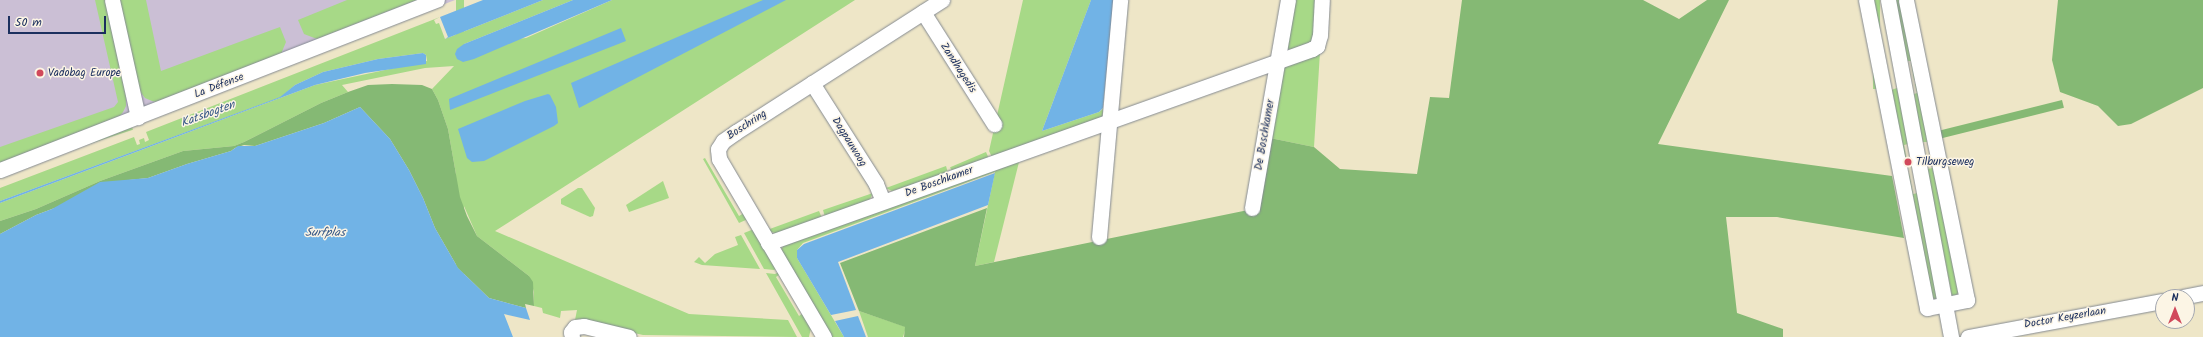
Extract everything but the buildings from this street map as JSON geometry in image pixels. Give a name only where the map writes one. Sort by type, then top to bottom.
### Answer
[{"type":"street","points":[[112,0],[138,117]]},
{"type":"street","name":"La Défense","points":[[0,170],[438,0]]},
{"type":"street","name":"Boschring","points":[[824,337],[719,160],[718,150],[722,141],[942,0]]},
{"type":"street","points":[[1099,237],[1120,0]]},
{"type":"street","name":"De Boschkamer","points":[[1252,208],[1288,0]]},
{"type":"street","name":"De Boschkamer","points":[[768,243],[1317,46],[1322,0]]},
{"type":"street","points":[[1866,0],[1927,308],[1967,300],[1906,0]]},
{"type":"street","points":[[1888,0],[1951,337]]},
{"type":"street","name":"Zandhagedis","points":[[923,12],[994,124]]},
{"type":"street","name":"Dagpauwoog","points":[[812,83],[876,184],[884,201]]},
{"type":"street","name":"Doctor Keyzerlaan","points":[[1968,337],[2155,302]]},
{"type":"street","points":[[572,337],[571,332],[575,327],[584,326],[629,337]]},
{"type":"shaded area","points":[[0,0],[455,0],[0,176]]},
{"type":"green space","points":[[95,0],[105,0],[126,96],[126,106],[123,112],[120,116],[0,163],[0,147],[114,107],[118,102]]},
{"type":"green space","points":[[119,0],[146,0],[161,71],[280,27],[286,42],[281,54],[156,102],[152,101],[145,98],[139,90]]},
{"type":"green space","points":[[347,0],[417,0],[317,39],[304,34],[298,20]]},
{"type":"green space","points":[[456,0],[464,0],[464,337],[456,337]]},
{"type":"green space","points":[[543,0],[573,0],[464,44],[526,38],[612,0],[855,0],[495,231],[689,314],[788,320],[797,337],[643,335],[575,320],[577,310],[561,311],[560,318],[543,313],[542,308],[534,306],[534,292],[529,276],[477,236],[460,197],[448,129],[438,100],[432,89],[454,66],[425,68],[342,85],[348,92],[321,103],[234,146],[183,151],[100,181],[36,209],[0,221],[0,203],[315,85],[427,61],[426,55],[423,53],[378,59],[323,72],[295,85],[281,97],[0,201],[0,188],[134,137],[137,145],[140,144],[139,140],[144,138],[145,142],[149,140],[146,132],[440,17],[434,20],[436,24],[439,23],[445,39]]},
{"type":"green space","points":[[1023,0],[1091,0],[1042,131],[1099,112],[1104,108],[1102,117],[992,157],[989,151]]},
{"type":"green space","points":[[1293,0],[1317,0],[1313,41],[1290,50],[1286,47]]},
{"type":"green space","points":[[1462,0],[1643,0],[1679,19],[1707,0],[1729,0],[1658,144],[1892,176],[1904,238],[1777,217],[1726,217],[1737,313],[1783,329],[1783,337],[904,337],[905,327],[859,311],[840,263],[987,208],[975,266],[1258,208],[1270,138],[1314,147],[1340,169],[1417,174],[1430,97],[1449,98]]},
{"type":"green space","points":[[1873,0],[1880,0],[1880,89],[1873,89]]},
{"type":"green space","points":[[1895,0],[1899,0],[1919,79],[1914,80],[1911,61],[1907,61]]},
{"type":"green space","points":[[2058,0],[2203,0],[2203,88],[2131,124],[2118,126],[2098,106],[2060,92],[2052,60]]},
{"type":"green space","points":[[1320,52],[1314,147],[1270,138],[1281,72],[1285,64]]},
{"type":"green space","points":[[1920,83],[1927,142],[1922,142],[1914,94],[1917,93],[1915,84]]},
{"type":"green space","points":[[368,85],[422,85],[432,89],[438,100],[448,129],[460,197],[467,216],[477,236],[529,276],[533,282],[534,306],[525,304],[526,308],[489,298],[458,268],[435,228],[423,198],[409,170],[390,139],[360,107],[324,123],[255,146],[244,145],[231,151],[187,164],[148,178],[129,180],[36,215],[0,234],[0,221],[36,209],[100,181],[183,151],[234,146],[321,103],[348,92]]},
{"type":"green space","points":[[1897,88],[1908,144],[1904,145],[1908,167],[1903,168],[1891,90]]},
{"type":"green space","points":[[2062,100],[2064,108],[1940,139],[1938,131]]},
{"type":"green space","points":[[132,127],[133,130],[0,173],[0,170]]},
{"type":"green space","points":[[986,152],[989,159],[953,175],[950,167]]},
{"type":"green space","points":[[705,158],[739,216],[744,213],[748,219],[739,223],[703,159]]},
{"type":"green space","points":[[1020,158],[994,262],[975,266],[995,172],[803,243],[797,250],[797,258],[844,337],[830,337],[781,250],[785,243]]},
{"type":"green space","points":[[946,166],[948,173],[892,191],[886,188]]},
{"type":"green space","points":[[1933,168],[1958,293],[1955,296],[1952,296],[1927,169]]},
{"type":"green space","points":[[1909,173],[1913,194],[1918,193],[1938,298],[1934,299],[1931,298],[1904,174]]},
{"type":"green space","points":[[663,181],[669,198],[629,212],[626,205]]},
{"type":"green space","points":[[578,188],[582,188],[595,208],[593,216],[590,217],[561,204],[561,199]]},
{"type":"green space","points":[[873,193],[869,201],[825,217],[823,210]]},
{"type":"green space","points":[[819,211],[822,218],[777,234],[767,230]]},
{"type":"green space","points":[[754,229],[777,268],[774,270],[764,269],[744,233]]},
{"type":"green space","points":[[741,235],[760,269],[702,265],[694,262],[699,257],[705,263],[715,254],[738,245],[735,237]]},
{"type":"green space","points":[[779,272],[780,274],[776,277],[799,316],[803,313],[811,328],[809,337],[802,337],[766,273],[775,274]]},
{"type":"green space","points":[[859,311],[906,327],[903,337],[868,337]]},
{"type":"water","points":[[483,0],[543,0],[445,39],[448,37],[440,17]]},
{"type":"water","points":[[573,0],[612,0],[474,59],[463,62],[457,59],[455,54],[457,49],[464,44]]},
{"type":"water","points":[[763,0],[786,0],[579,108],[571,83]]},
{"type":"water","points":[[1091,0],[1114,0],[1103,108],[1099,112],[1042,131]]},
{"type":"water","points":[[621,28],[626,41],[450,110],[449,99]]},
{"type":"water","points":[[423,53],[426,55],[426,64],[365,73],[315,85],[0,203],[0,201],[280,97],[295,85],[323,72],[378,59]]},
{"type":"water","points":[[548,94],[556,107],[558,123],[484,161],[472,162],[467,158],[458,129],[525,101]]},
{"type":"water","name":"Surfplas","points":[[360,107],[390,139],[409,170],[423,198],[435,228],[458,268],[489,298],[526,308],[530,320],[504,314],[513,337],[0,337],[0,234],[36,215],[52,209],[100,182],[148,178],[187,164],[231,151],[238,146],[255,146],[324,123]]},
{"type":"water","points":[[995,173],[988,205],[838,262],[856,310],[831,315],[797,258],[797,250],[804,244]]},
{"type":"water","points":[[858,316],[866,337],[844,337],[835,321]]},
{"type":"place","name":"Vadobag Europe","points":[[40,73]]},
{"type":"place","name":"Tilburgseweg","points":[[1908,162]]},
{"type":"water label","name":"Katsbogten","points":[[208,114]]}]
